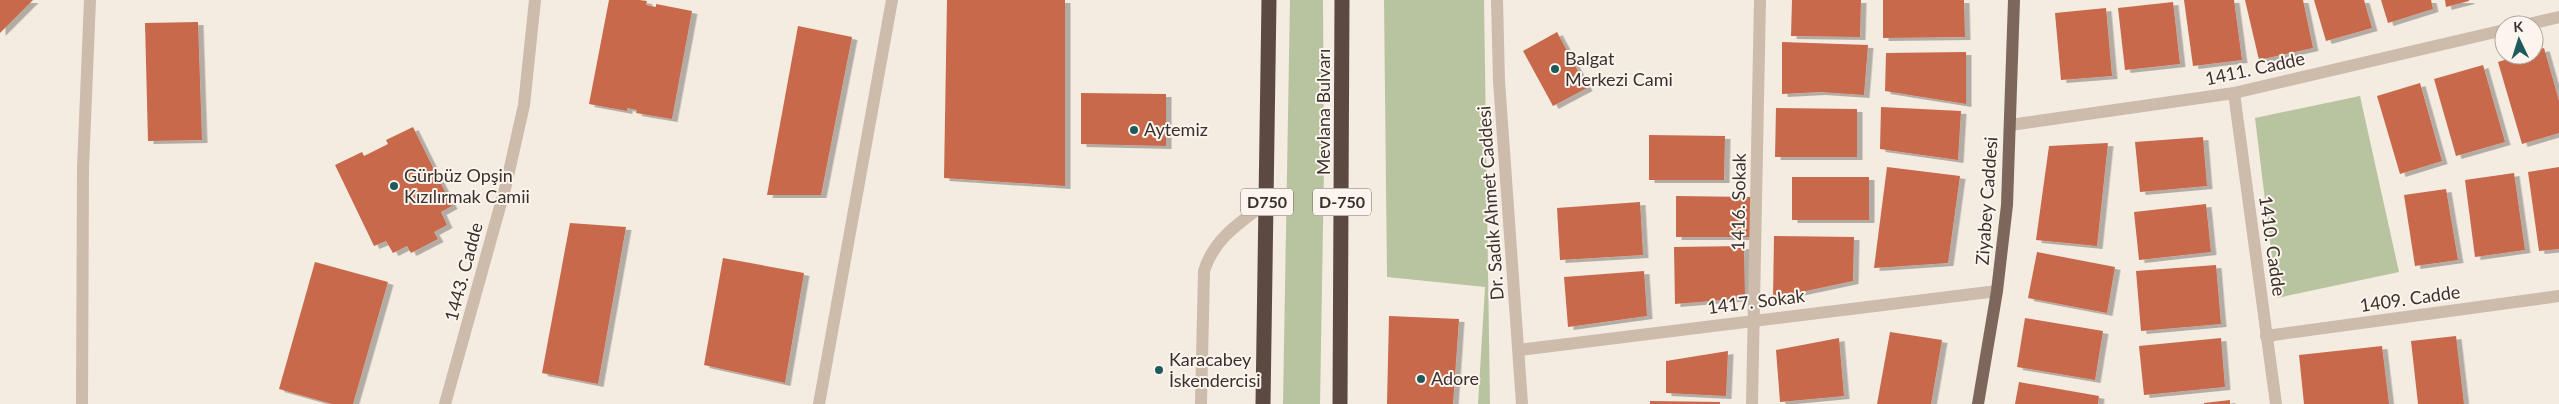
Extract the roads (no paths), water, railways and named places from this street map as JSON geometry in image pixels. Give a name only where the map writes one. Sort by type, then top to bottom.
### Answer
[{"type":"highway","name":"D750","points":[[1263,404],[1269,0]]},
{"type":"highway","name":"Mevlana Bulvarı","points":[[1340,404],[1342,0]]},
{"type":"main road","name":"Ziyabey Caddesi","points":[[1978,404],[1997,291],[2007,205],[2014,0]]},
{"type":"street","points":[[82,404],[83,168],[90,0]]},
{"type":"street","name":"1443. Cadde","points":[[445,404],[510,167],[524,105],[535,0]]},
{"type":"street","points":[[819,404],[892,0]]},
{"type":"street","name":"Dr. Sadık Ahmet Caddesi","points":[[1497,0],[1499,81],[1522,404]]},
{"type":"street","name":"1416. Sokak","points":[[1752,404],[1760,0]]},
{"type":"street","points":[[2544,20],[2559,17]]},
{"type":"street","name":"1411. Cadde","points":[[2010,125],[2234,93],[2494,32]]},
{"type":"street","name":"1410. Cadde","points":[[2234,93],[2276,404]]},
{"type":"street","points":[[1201,404],[1204,270],[1208,257],[1226,234],[1267,202]]},
{"type":"street","name":"1417. Sokak","points":[[1519,350],[1997,291]]},
{"type":"street","name":"1409. Cadde","points":[[2266,336],[2559,296]]},
{"type":"place","name":"Balgat Merkezi Cami","points":[[1555,69]]},
{"type":"place","name":"Aytemiz","points":[[1134,130]]},
{"type":"place","name":"Gürbüz Opşin Kızılırmak Camii","points":[[394,186]]},
{"type":"place","name":"Karacabey İskendercisi","points":[[1159,370]]},
{"type":"place","name":"Adore","points":[[1421,379]]}]
